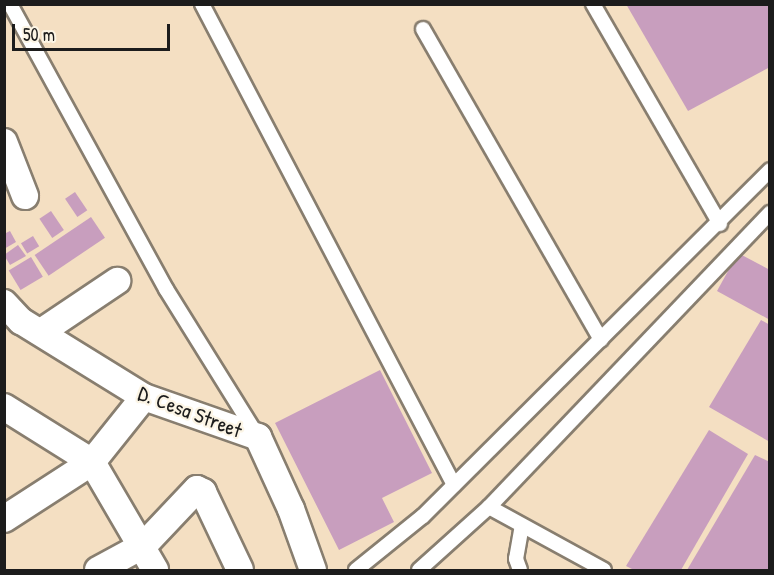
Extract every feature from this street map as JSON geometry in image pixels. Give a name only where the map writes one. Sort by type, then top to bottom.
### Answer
[{"type":"street","points":[[4,142],[25,196]]},
{"type":"street","points":[[41,332],[117,282]]},
{"type":"street","name":"D. Cesa Street","points":[[4,303],[21,321],[144,397],[258,437],[291,509],[313,570]]},
{"type":"street","points":[[4,519],[92,462],[144,397]]},
{"type":"street","points":[[9,416],[92,462],[144,546],[155,570]]},
{"type":"street","points":[[98,570],[144,546],[192,490],[200,490],[240,570]]},
{"type":"lane","points":[[10,4],[166,289],[258,437]]},
{"type":"lane","points":[[202,4],[454,485]]},
{"type":"lane","points":[[593,4],[720,224]]},
{"type":"lane","points":[[423,29],[601,340]]},
{"type":"lane","points":[[356,570],[454,485],[720,224],[770,170]]},
{"type":"lane","points":[[419,570],[489,507],[770,213]]},
{"type":"lane","points":[[489,507],[604,570]]},
{"type":"lane","points":[[520,570],[516,559],[522,526]]},
{"type":"building","points":[[626,4],[770,4],[770,67],[688,111]]},
{"type":"building","points":[[75,192],[87,210],[77,217],[65,199]]},
{"type":"building","points":[[51,211],[64,230],[52,238],[39,219]]},
{"type":"building","points":[[91,217],[105,238],[49,276],[35,255]]},
{"type":"building","points":[[10,231],[16,242],[4,249],[4,234]]},
{"type":"building","points":[[33,236],[39,246],[27,253],[21,243]]},
{"type":"building","points":[[18,245],[26,256],[10,265],[4,255]]},
{"type":"building","points":[[738,253],[770,270],[770,320],[717,291]]},
{"type":"building","points":[[31,257],[43,277],[21,290],[9,270]]},
{"type":"building","points":[[761,320],[770,325],[770,442],[709,407]]},
{"type":"building","points":[[380,370],[432,473],[382,498],[394,522],[339,550],[275,423]]},
{"type":"building","points":[[709,430],[748,454],[681,570],[634,570],[626,566]]},
{"type":"building","points":[[755,455],[770,462],[770,570],[687,570]]}]
